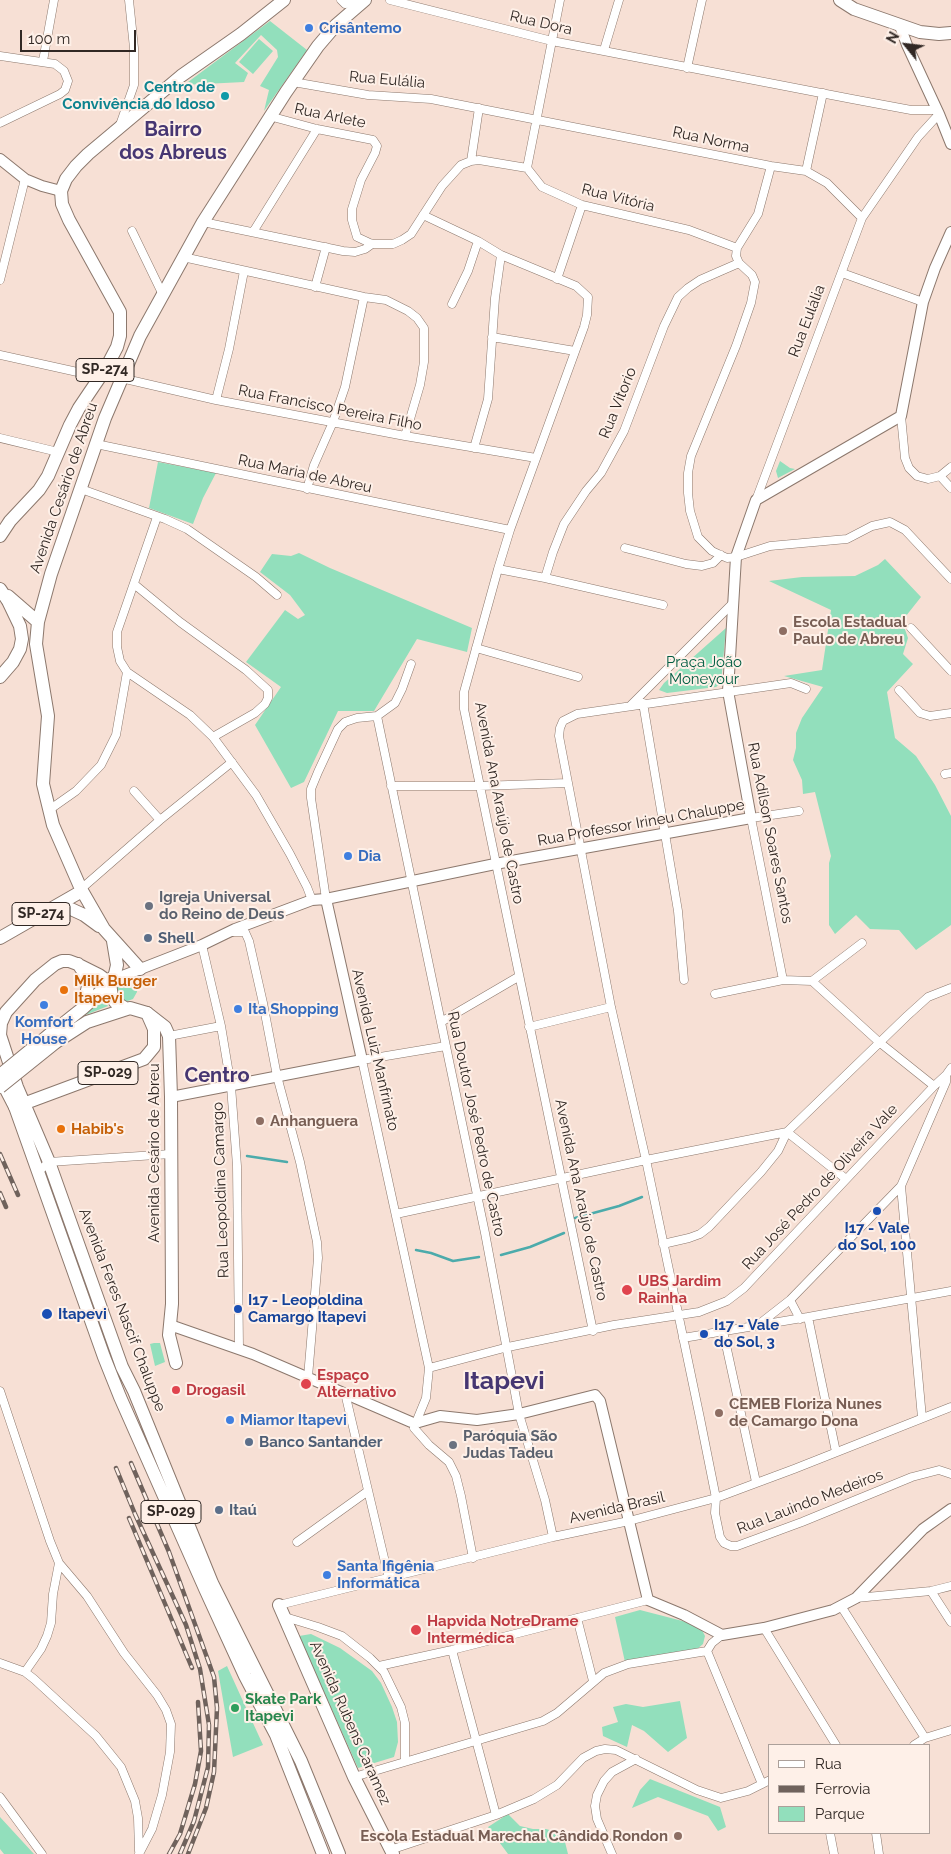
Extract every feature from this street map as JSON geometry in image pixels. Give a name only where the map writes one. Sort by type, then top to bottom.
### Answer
[{"type":"main road","points":[[61,191],[76,166],[118,129],[181,76],[241,34],[284,0]]},
{"type":"main road","points":[[840,0],[854,9],[920,32],[951,33]]},
{"type":"main road","name":"Avenida Cesário de Abreu","points":[[104,928],[82,890],[57,837],[43,784],[48,716],[36,644],[38,622],[50,574],[121,378],[141,335],[183,257],[269,116],[318,46],[339,21],[364,1]]},
{"type":"main road","name":"SP-274","points":[[0,536],[10,521],[39,490],[48,476],[79,408],[100,377],[117,347],[120,336],[120,312],[69,220],[62,204],[61,191]]},
{"type":"main road","points":[[120,312],[128,332],[134,336],[141,335]]},
{"type":"main road","points":[[0,589],[38,622]]},
{"type":"main road","points":[[0,589],[20,626],[22,639],[20,649],[13,662],[0,677]]},
{"type":"main road","name":"SP-274","points":[[0,938],[82,890]]},
{"type":"main road","points":[[36,917],[63,909],[71,909],[104,928]]},
{"type":"main road","name":"SP-274","points":[[104,928],[140,969]]},
{"type":"main road","points":[[0,1088],[110,983],[117,965],[112,939]]},
{"type":"main road","name":"SP-029","points":[[77,964],[69,961],[55,964],[36,980],[6,1012],[1,1023],[0,1035],[20,1106],[144,1060],[154,1048],[154,1029],[147,1013]]},
{"type":"main road","points":[[77,964],[110,983],[112,997],[115,1002],[125,1008]]},
{"type":"main road","points":[[77,964],[85,974],[88,986],[83,1008]]},
{"type":"main road","points":[[20,1106],[0,1076],[53,1038],[87,1022],[125,1008],[135,1008],[147,1013],[165,1027],[169,1036]]},
{"type":"main road","name":"Avenida Cesário de Abreu","points":[[169,1036],[172,1304],[170,1325]]},
{"type":"main road","points":[[0,1051],[8,1062]]},
{"type":"main road","name":"Avenida Feres Nascif Chaluppe","points":[[20,1106],[49,1162],[122,1367],[134,1391],[212,1583],[297,1752],[339,1854]]},
{"type":"main road","name":"Avenida Feres Nascif Chaluppe","points":[[20,1106],[39,1171],[104,1357],[120,1397],[245,1676],[276,1735],[323,1854]]},
{"type":"main road","points":[[170,1325],[171,1347],[176,1363]]},
{"type":"main road","name":"Avenida Rubens Caramez","points":[[282,1611],[354,1776],[392,1852]]},
{"type":"street","points":[[42,61],[54,0]]},
{"type":"street","points":[[118,129],[134,85],[134,48],[129,0]]},
{"type":"street","name":"Rua Dora","points":[[390,0],[552,41],[911,110],[938,112]]},
{"type":"street","points":[[203,222],[355,252],[365,249],[372,244],[393,244],[410,234],[442,186],[461,165],[470,161],[495,162],[527,168],[560,0]]},
{"type":"street","points":[[604,50],[619,0]]},
{"type":"street","points":[[687,68],[702,0]]},
{"type":"street","points":[[339,21],[343,2],[352,5],[364,1]]},
{"type":"street","points":[[900,26],[951,144]]},
{"type":"street","points":[[0,56],[55,64],[60,67],[66,76],[67,85],[65,90],[53,98],[0,123]]},
{"type":"street","name":"Rua Eulália","points":[[293,82],[368,95],[431,99],[537,120]]},
{"type":"street","points":[[806,171],[823,93]]},
{"type":"street","points":[[470,161],[479,108]]},
{"type":"street","name":"Rua Eulália","points":[[733,603],[736,557],[862,218],[918,137],[938,112]]},
{"type":"street","name":"Rua Arlete","points":[[269,116],[317,129],[373,140],[377,146],[375,153],[360,180],[352,209],[352,220],[357,237],[372,244]]},
{"type":"street","name":"Rua Norma","points":[[537,120],[771,166],[806,171],[827,183],[862,218]]},
{"type":"street","points":[[253,232],[317,129]]},
{"type":"street","points":[[0,159],[25,179],[61,191]]},
{"type":"street","points":[[771,166],[758,214],[737,248],[736,256],[739,263],[752,275],[755,282],[751,303],[736,346],[691,456],[688,473],[688,493],[694,527],[698,537],[704,545],[727,558],[770,546],[847,539],[872,526],[890,522],[905,530],[951,579]]},
{"type":"street","name":"Rua Vitória","points":[[527,168],[542,187],[582,205],[689,230],[737,248]]},
{"type":"street","points":[[0,280],[25,179]]},
{"type":"street","points":[[557,279],[582,205]]},
{"type":"street","name":"Avenida Ana Araújo de Castro","points":[[423,215],[478,241],[501,255],[576,286],[588,297],[587,315],[510,530],[498,569],[464,692],[464,709],[478,786],[593,1331]]},
{"type":"street","points":[[132,231],[163,294]]},
{"type":"street","points":[[951,232],[935,268],[924,302],[911,358],[901,416],[905,458],[909,468],[917,476],[928,479],[940,476],[951,467]]},
{"type":"street","points":[[452,304],[468,271],[478,241]]},
{"type":"street","points":[[315,286],[326,247]]},
{"type":"street","points":[[474,448],[488,400],[495,298],[501,255]]},
{"type":"street","points":[[183,257],[364,297],[386,300],[397,304],[417,318],[424,328],[424,362],[405,436]]},
{"type":"street","name":"Rua Vitorio","points":[[545,578],[564,524],[586,491],[601,473],[624,432],[664,326],[678,297],[700,280],[739,263]]},
{"type":"street","points":[[216,400],[229,349],[244,271]]},
{"type":"street","points":[[842,273],[924,302]]},
{"type":"street","points":[[307,488],[314,465],[333,422],[349,372],[364,297]]},
{"type":"street","points":[[492,337],[575,351]]},
{"type":"street","points":[[0,355],[100,377]]},
{"type":"street","name":"Rua Francisco Pereira Filho","points":[[121,378],[216,400],[405,436],[536,458]]},
{"type":"street","points":[[756,500],[901,416]]},
{"type":"street","points":[[0,438],[58,452]]},
{"type":"street","name":"Rua Maria de Abreu","points":[[96,444],[510,530]]},
{"type":"street","points":[[940,476],[951,488]]},
{"type":"street","points":[[81,489],[187,529],[277,594]]},
{"type":"street","points":[[157,517],[117,632],[116,647],[120,661],[127,672],[190,715],[213,737],[256,795],[308,887],[312,900]]},
{"type":"street","points":[[625,548],[686,564],[702,566],[713,563],[721,555]]},
{"type":"street","points":[[498,569],[663,605]]},
{"type":"street","points":[[134,584],[180,622],[246,670],[268,690],[268,698],[265,704],[254,713],[213,737]]},
{"type":"street","points":[[631,705],[733,603]]},
{"type":"street","name":"Rua Adilson Soares Santos","points":[[733,603],[728,691],[783,980]]},
{"type":"street","points":[[911,628],[951,671]]},
{"type":"street","points":[[476,648],[578,677]]},
{"type":"street","points":[[377,716],[395,703],[411,664]]},
{"type":"street","points":[[49,810],[76,791],[101,765],[110,750],[116,735],[127,672]]},
{"type":"street","points":[[716,1498],[646,1160],[611,1007],[559,736],[563,721],[569,716],[643,703],[791,683],[806,689]]},
{"type":"street","points":[[899,690],[920,713],[930,716],[951,713]]},
{"type":"street","points":[[643,703],[678,911],[684,980]]},
{"type":"street","name":"Rua Doutor José Pedro de Castro","points":[[377,716],[508,1347],[519,1414],[546,1500],[553,1536]]},
{"type":"street","name":"Avenida Luiz Manfrinato","points":[[377,716],[351,720],[345,722],[338,729],[312,789],[312,810],[326,899],[429,1368],[426,1398],[415,1423]]},
{"type":"street","points":[[82,890],[160,820],[232,762]]},
{"type":"street","points":[[391,786],[568,783]]},
{"type":"street","points":[[134,791],[160,820]]},
{"type":"street","name":"Rua Professor Irineu Chaluppe","points":[[110,983],[230,932],[312,900],[326,899],[495,864],[799,811]]},
{"type":"street","points":[[230,932],[245,932],[249,941],[277,1076],[300,1162],[317,1242],[318,1258],[308,1377]]},
{"type":"street","points":[[812,982],[862,943]]},
{"type":"street","name":"Rua Leopoldina Camargo","points":[[202,945],[222,1026],[231,1086],[237,1166],[239,1348]]},
{"type":"street","points":[[441,1022],[518,977]]},
{"type":"street","points":[[715,994],[783,980],[812,982],[879,1042],[934,1086]]},
{"type":"street","points":[[663,1244],[689,1238],[709,1228],[761,1172],[778,1151],[787,1132],[879,1042],[928,998],[951,988]]},
{"type":"street","points":[[529,1027],[611,1007]]},
{"type":"street","points":[[169,1036],[222,1026]]},
{"type":"street","points":[[171,1097],[362,1060],[446,1046]]},
{"type":"street","points":[[758,1325],[790,1300],[901,1186],[949,1077]]},
{"type":"street","name":"Rua José Pedro de Oliveira Vale","points":[[429,1368],[508,1347],[678,1315],[714,1307],[727,1301],[744,1288],[934,1086],[949,1077]]},
{"type":"street","points":[[396,1214],[646,1160],[787,1132],[846,1179]]},
{"type":"street","points":[[39,1171],[49,1162],[171,1154]]},
{"type":"street","points":[[901,1186],[922,1418]]},
{"type":"street","points":[[683,1338],[951,1291]]},
{"type":"street","points":[[790,1300],[804,1318],[836,1452]]},
{"type":"street","points":[[170,1325],[239,1348],[415,1423],[429,1445],[448,1462],[456,1476],[473,1558]]},
{"type":"street","points":[[723,1331],[756,1482]]},
{"type":"street","points":[[345,1393],[389,1579]]},
{"type":"street","points":[[1,1394],[59,1563],[87,1596],[124,1653],[157,1695],[166,1710],[171,1724],[170,1752],[162,1795],[152,1830],[139,1854]]},
{"type":"street","points":[[415,1423],[440,1416],[476,1420],[519,1414],[595,1395],[600,1401],[648,1600]]},
{"type":"street","name":"Avenida Brasil","points":[[282,1611],[389,1579],[553,1536],[629,1521],[716,1498],[951,1407]]},
{"type":"street","name":"Rua Lauindo Medeiros","points":[[716,1498],[715,1513],[720,1537],[724,1543],[737,1546],[922,1474],[939,1470],[951,1474]]},
{"type":"street","points":[[297,1542],[368,1491]]},
{"type":"street","points":[[707,1651],[712,1642],[722,1635],[764,1628],[833,1610],[856,1598],[923,1529],[951,1509]]},
{"type":"street","points":[[25,1672],[48,1636],[59,1563]]},
{"type":"street","points":[[856,1598],[931,1591],[951,1586]]},
{"type":"street","points":[[931,1591],[951,1622]]},
{"type":"street","points":[[379,1666],[452,1650],[648,1600],[684,1615],[722,1635]]},
{"type":"street","points":[[841,1606],[925,1738]]},
{"type":"street","points":[[282,1611],[342,1636],[384,1672],[401,1707],[404,1723],[405,1761]]},
{"type":"street","points":[[577,1618],[593,1681]]},
{"type":"street","points":[[764,1628],[831,1744]]},
{"type":"street","points":[[452,1650],[496,1815]]},
{"type":"street","points":[[354,1776],[543,1721],[557,1713],[604,1673],[628,1664],[707,1651]]},
{"type":"street","points":[[707,1651],[762,1784]]},
{"type":"street","points":[[0,1663],[25,1672],[96,1736],[121,1767],[135,1801],[140,1836],[139,1854]]},
{"type":"street","points":[[916,1744],[925,1738],[951,1730]]},
{"type":"street","points":[[392,1852],[496,1815],[534,1799],[557,1785],[583,1758],[596,1751],[605,1749],[616,1750],[636,1758],[697,1790],[721,1798],[736,1796],[768,1781]]},
{"type":"street","points":[[612,1854],[597,1819],[595,1806],[597,1795],[604,1781],[612,1772],[636,1758]]},
{"type":"street","points":[[0,1797],[42,1854]]},
{"type":"street","points":[[830,1834],[834,1854]]},
{"type":"street","points":[[876,1834],[879,1854]]},
{"type":"green space","points":[[270,21],[307,50],[264,111],[269,90],[260,86],[278,57],[277,50],[261,35],[235,63],[248,73],[244,82],[184,85]]},
{"type":"green space","points":[[259,39],[273,51],[253,74],[239,62]]},
{"type":"green space","points":[[780,461],[795,469],[778,478],[776,471]]},
{"type":"green space","points":[[158,462],[216,473],[203,498],[193,524],[149,508]]},
{"type":"green space","points":[[299,553],[472,628],[467,652],[417,639],[374,711],[338,711],[304,782],[291,788],[255,725],[281,687],[246,662],[285,610],[298,619],[305,615],[290,595],[260,572],[272,554],[291,556]]},
{"type":"green space","points":[[885,559],[921,597],[902,621],[908,638],[903,654],[913,664],[887,692],[895,738],[916,756],[935,785],[951,816],[951,925],[916,950],[899,930],[870,929],[856,915],[835,934],[829,925],[829,863],[831,856],[815,792],[803,794],[802,780],[793,760],[796,748],[796,733],[802,718],[823,687],[784,676],[822,670],[831,610],[769,581],[802,577],[855,576],[878,565]]},
{"type":"green space","name":"Praça João Moneyour","points":[[726,628],[721,683],[716,687],[667,693],[659,690],[664,683]]},
{"type":"green space","points":[[127,978],[136,984],[137,992],[133,999],[125,1002],[118,999],[115,985]]},
{"type":"green space","points":[[102,998],[108,1006],[83,1016]]},
{"type":"green space","points":[[160,1343],[165,1362],[155,1366],[150,1344]]},
{"type":"green space","points":[[640,1610],[698,1625],[705,1636],[703,1644],[696,1650],[625,1662],[615,1617]]},
{"type":"green space","points":[[311,1634],[340,1648],[372,1671],[381,1683],[397,1722],[398,1742],[394,1757],[358,1768],[299,1636]]},
{"type":"green space","name":"Skate Park Itapevi","points":[[227,1666],[263,1745],[233,1757],[218,1671]]},
{"type":"green space","points":[[680,1701],[687,1738],[668,1752],[644,1731],[632,1725],[627,1747],[603,1736],[602,1727],[618,1722],[613,1707],[626,1704],[643,1707]]},
{"type":"green space","points":[[650,1779],[720,1807],[726,1827],[718,1831],[708,1816],[658,1797],[632,1808],[640,1790]]},
{"type":"green space","points":[[508,1814],[520,1826],[546,1829],[560,1833],[568,1854],[508,1854],[488,1827]]},
{"type":"green space","points":[[0,1817],[34,1854],[4,1854],[0,1849]]},
{"type":"waterway","points":[[247,1156],[287,1162]]},
{"type":"waterway","points":[[575,1218],[619,1206],[642,1197]]},
{"type":"waterway","points":[[501,1255],[530,1247],[564,1233]]},
{"type":"waterway","points":[[416,1250],[453,1261],[479,1257]]},
{"type":"railway","points":[[0,1154],[18,1195]]},
{"type":"railway","points":[[0,1193],[6,1207]]},
{"type":"railway","points":[[131,1463],[169,1552],[214,1677],[217,1708],[214,1772],[206,1808],[188,1854]]},
{"type":"railway","points":[[116,1468],[186,1625],[200,1669],[209,1725],[208,1767],[194,1821],[180,1854]]},
{"type":"railway","points":[[129,1518],[192,1668]]},
{"type":"railway","points":[[169,1854],[180,1834],[195,1784],[201,1751],[198,1702]]},
{"type":"place","name":"Crisântemo","points":[[309,28]]},
{"type":"place","name":"Centro de Convivência do Idoso","points":[[225,96]]},
{"type":"place","name":"Escola Estadual Paulo de Abreu","points":[[783,631]]},
{"type":"place","name":"Dia","points":[[348,856]]},
{"type":"place","name":"Igreja Universal do Reino de Deus","points":[[149,906]]},
{"type":"place","name":"Shell","points":[[148,938]]},
{"type":"place","name":"Milk Burger Itapevi","points":[[64,990]]},
{"type":"place","name":"Komfort House","points":[[44,1005]]},
{"type":"place","name":"Ita Shopping","points":[[238,1009]]},
{"type":"place","name":"Anhanguera","points":[[260,1121]]},
{"type":"place","name":"Habib's","points":[[61,1129]]},
{"type":"place","name":"I17 - Vale do Sol, 100","points":[[877,1211]]},
{"type":"place","name":"UBS Jardim Rainha","points":[[627,1290]]},
{"type":"place","name":"I17 - Leopoldina Camargo Itapevi","points":[[238,1309]]},
{"type":"place","name":"Itapevi","points":[[47,1314]]},
{"type":"place","name":"I17 - Vale do Sol, 3","points":[[704,1334]]},
{"type":"place","name":"Espaço Alternativo","points":[[306,1384]]},
{"type":"place","name":"Drogasil","points":[[176,1390]]},
{"type":"place","name":"CEMEB Floriza Nunes de Camargo Dona","points":[[719,1413]]},
{"type":"place","name":"Miamor Itapevi","points":[[230,1420]]},
{"type":"place","name":"Banco Santander","points":[[249,1442]]},
{"type":"place","name":"Paróquia São Judas Tadeu","points":[[453,1445]]},
{"type":"place","name":"Itaú","points":[[219,1510]]},
{"type":"place","name":"Santa Ifigênia Informática","points":[[327,1575]]},
{"type":"place","name":"Hapvida NotreDrame Intermédica","points":[[416,1630]]},
{"type":"place","name":"Skate Park Itapevi","points":[[235,1708]]},
{"type":"place","name":"Escola Estadual Marechal Cândido Rondon","points":[[678,1836]]},
{"type":"district","name":"Bairro dos Abreus","points":[[173,142]]},
{"type":"district","name":"Centro","points":[[217,1076]]},
{"type":"district","name":"Itapevi","points":[[504,1381]]}]
